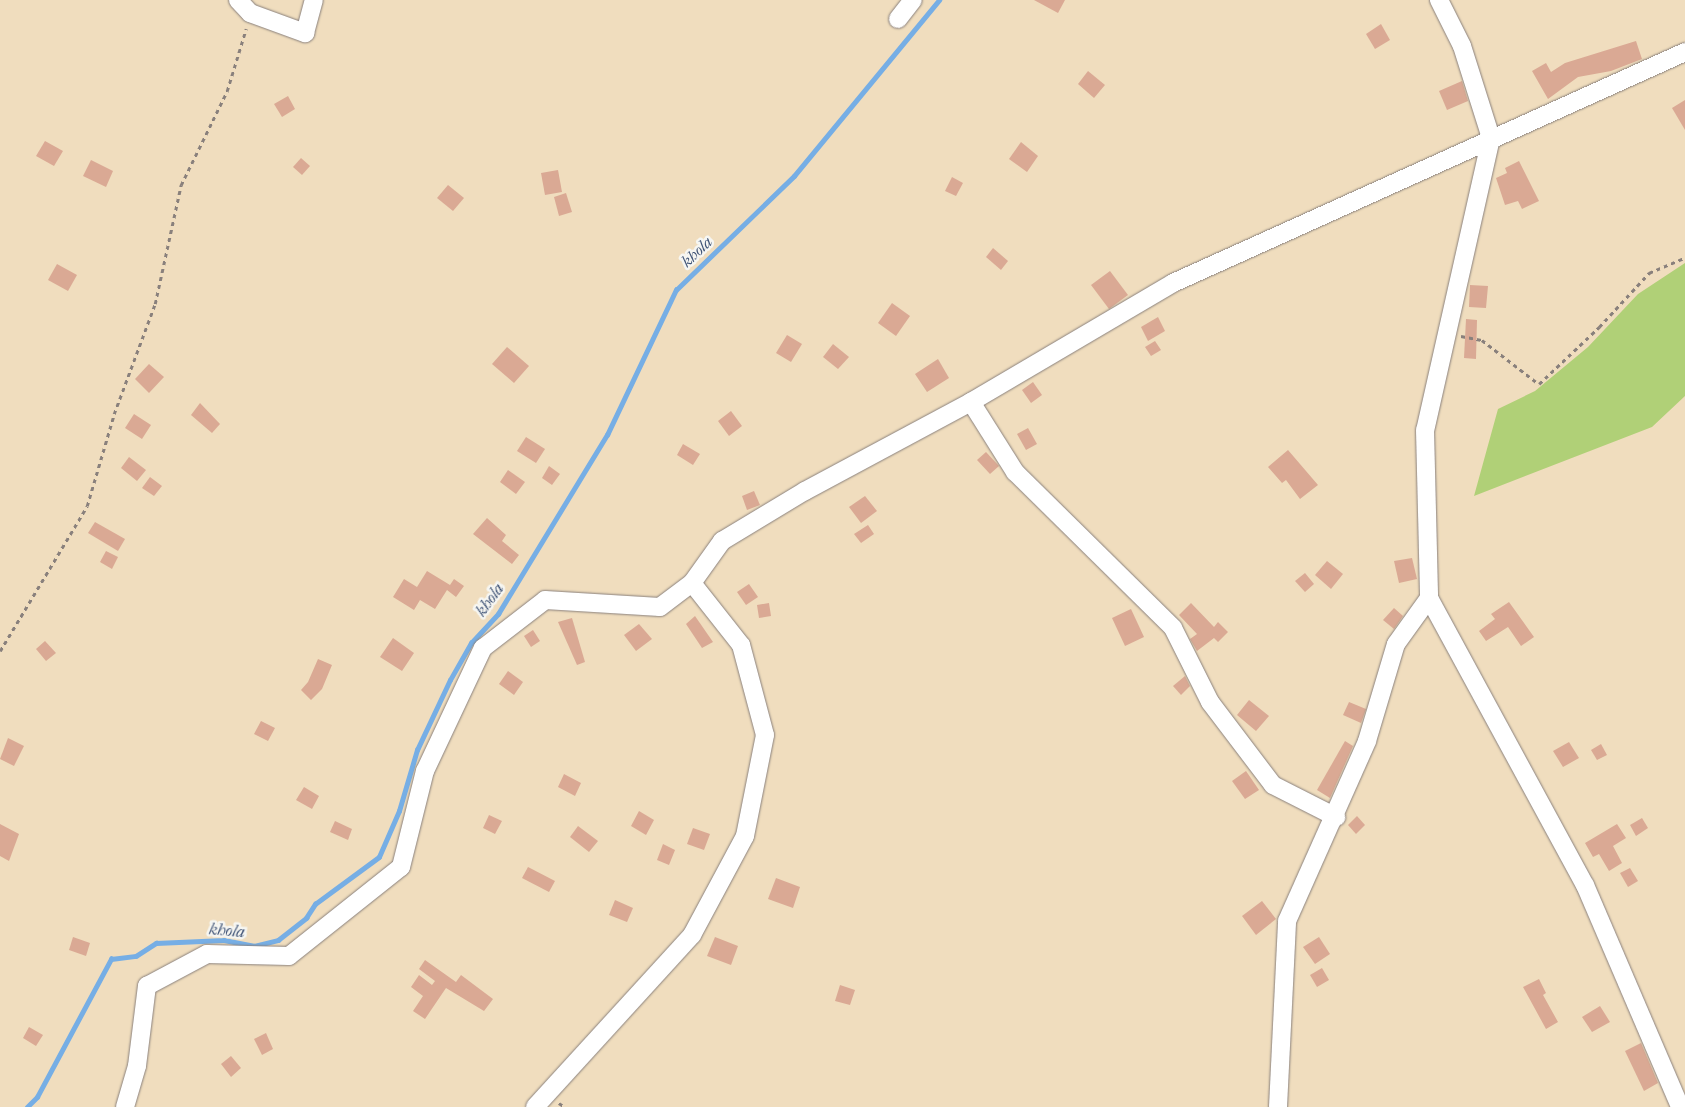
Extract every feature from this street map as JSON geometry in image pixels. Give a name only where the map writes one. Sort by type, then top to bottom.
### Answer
[{"type":"street","points":[[238,0],[250,13],[305,33],[314,0]]},
{"type":"street","points":[[898,19],[913,0]]},
{"type":"street","points":[[1439,0],[1462,46],[1491,138],[1425,430],[1430,598],[1585,885],[1680,1107]]},
{"type":"street","points":[[125,1107],[138,1066],[147,986],[207,954],[289,956],[401,867],[424,771],[483,648],[545,600],[660,607],[692,583],[722,542],[804,491],[971,402],[1173,283],[1685,52]]},
{"type":"street","points":[[971,402],[1015,472],[1173,628],[1210,702],[1273,785],[1336,817]]},
{"type":"street","points":[[535,1107],[692,935],[744,836],[765,736],[741,645],[692,583]]},
{"type":"street","points":[[1278,1107],[1287,921],[1305,876],[1336,817],[1367,741],[1396,644],[1430,598]]},
{"type":"path","points":[[0,650],[87,506],[114,414],[155,304],[181,185],[227,91],[250,13]]},
{"type":"path","points":[[1447,333],[1482,340],[1539,384],[1599,327],[1649,273],[1685,258]]},
{"type":"green space","points":[[1685,263],[1685,396],[1652,427],[1474,496],[1498,409],[1535,391],[1588,347],[1638,294]]},
{"type":"building","points":[[1034,0],[1065,0],[1058,13]]},
{"type":"building","points":[[1381,24],[1390,40],[1375,49],[1366,34]]},
{"type":"building","points":[[1636,41],[1642,59],[1611,71],[1578,77],[1548,99],[1532,71],[1546,63],[1551,72],[1565,63]]},
{"type":"building","points":[[1088,71],[1105,85],[1094,98],[1078,84]]},
{"type":"building","points":[[1462,81],[1468,101],[1447,110],[1439,91]]},
{"type":"building","points":[[288,96],[295,109],[282,117],[274,104]]},
{"type":"building","points":[[1685,100],[1685,130],[1672,108]]},
{"type":"building","points":[[45,141],[63,151],[54,166],[36,156]]},
{"type":"building","points":[[1021,142],[1038,156],[1027,172],[1009,159]]},
{"type":"building","points":[[301,158],[310,166],[302,175],[293,167]]},
{"type":"building","points":[[91,160],[113,171],[106,187],[83,176]]},
{"type":"building","points":[[1519,161],[1539,201],[1522,209],[1518,201],[1505,205],[1496,178],[1507,173],[1505,168]]},
{"type":"building","points":[[558,170],[562,192],[545,195],[541,173]]},
{"type":"building","points":[[952,177],[963,183],[956,196],[945,191]]},
{"type":"building","points":[[448,185],[464,198],[453,211],[437,198]]},
{"type":"building","points":[[566,193],[572,212],[559,216],[554,197]]},
{"type":"building","points":[[993,248],[1008,261],[1001,270],[986,257]]},
{"type":"building","points":[[57,264],[77,275],[68,291],[48,280]]},
{"type":"building","points":[[1110,271],[1128,295],[1109,309],[1091,285]]},
{"type":"building","points":[[1470,285],[1488,286],[1486,308],[1469,307]]},
{"type":"building","points":[[892,303],[910,316],[896,336],[878,323]]},
{"type":"building","points":[[1158,317],[1165,331],[1148,341],[1141,327]]},
{"type":"building","points":[[1466,319],[1477,320],[1476,359],[1464,358]]},
{"type":"building","points":[[787,335],[802,344],[791,362],[776,353]]},
{"type":"building","points":[[1155,341],[1161,350],[1151,356],[1145,347]]},
{"type":"building","points":[[833,344],[849,357],[838,369],[823,357]]},
{"type":"building","points":[[507,347],[529,366],[514,383],[492,364]]},
{"type":"building","points":[[938,359],[949,378],[927,392],[915,374]]},
{"type":"building","points":[[149,364],[164,377],[149,393],[135,379]]},
{"type":"building","points":[[1033,382],[1042,395],[1031,403],[1022,390]]},
{"type":"building","points":[[200,403],[220,424],[212,433],[191,415]]},
{"type":"building","points":[[731,411],[742,426],[729,436],[718,421]]},
{"type":"building","points":[[134,414],[151,425],[142,439],[125,428]]},
{"type":"building","points":[[1028,428],[1037,444],[1026,450],[1017,434]]},
{"type":"building","points":[[526,437],[545,449],[536,463],[517,451]]},
{"type":"building","points":[[683,444],[700,454],[693,465],[677,455]]},
{"type":"building","points":[[1288,450],[1318,485],[1300,499],[1286,480],[1282,483],[1268,467]]},
{"type":"building","points":[[986,452],[999,466],[990,474],[977,460]]},
{"type":"building","points":[[129,457],[146,470],[137,481],[121,468]]},
{"type":"building","points":[[549,466],[560,474],[552,485],[542,478]]},
{"type":"building","points":[[508,470],[525,482],[516,494],[500,482]]},
{"type":"building","points":[[150,477],[162,486],[154,496],[142,488]]},
{"type":"building","points":[[754,491],[760,505],[747,510],[742,496]]},
{"type":"building","points":[[865,496],[877,511],[861,523],[849,507]]},
{"type":"building","points":[[487,518],[506,535],[502,541],[519,555],[512,564],[473,534]]},
{"type":"building","points":[[95,522],[125,539],[118,551],[88,533]]},
{"type":"building","points":[[868,525],[874,534],[861,543],[854,534]]},
{"type":"building","points":[[106,551],[118,557],[112,569],[100,562]]},
{"type":"building","points":[[1412,558],[1417,579],[1399,583],[1394,561]]},
{"type":"building","points":[[1327,561],[1343,574],[1331,589],[1315,575]]},
{"type":"building","points":[[427,571],[450,585],[454,579],[464,586],[456,597],[447,590],[435,609],[420,600],[414,610],[393,597],[404,579],[417,587]]},
{"type":"building","points":[[1305,573],[1314,584],[1305,592],[1295,581]]},
{"type":"building","points":[[749,584],[758,597],[746,605],[737,592]]},
{"type":"building","points":[[1509,602],[1534,637],[1521,646],[1508,627],[1486,641],[1479,631],[1495,619],[1491,614]]},
{"type":"building","points":[[769,603],[771,616],[759,618],[757,605]]},
{"type":"building","points":[[1191,603],[1214,627],[1218,622],[1228,632],[1218,642],[1214,638],[1197,651],[1190,639],[1197,634],[1179,615]]},
{"type":"building","points":[[1394,608],[1403,616],[1394,629],[1383,620]]},
{"type":"building","points":[[1131,609],[1144,637],[1125,646],[1112,618]]},
{"type":"building","points":[[695,616],[713,642],[702,648],[686,624]]},
{"type":"building","points":[[572,618],[585,662],[577,665],[558,622]]},
{"type":"building","points":[[639,624],[652,639],[636,651],[624,635]]},
{"type":"building","points":[[533,630],[540,641],[531,647],[524,636]]},
{"type":"building","points":[[393,638],[414,653],[402,671],[380,657]]},
{"type":"building","points":[[45,641],[56,653],[46,661],[36,649]]},
{"type":"building","points":[[318,659],[332,665],[322,689],[311,700],[301,690],[308,682]]},
{"type":"building","points":[[508,671],[523,682],[514,695],[499,684]]},
{"type":"building","points":[[1185,676],[1190,686],[1181,695],[1173,686]]},
{"type":"building","points":[[1249,700],[1269,716],[1256,731],[1237,715]]},
{"type":"building","points":[[1349,702],[1366,709],[1361,723],[1343,715]]},
{"type":"building","points":[[261,721],[275,728],[268,741],[254,734]]},
{"type":"building","points":[[8,738],[24,746],[14,766],[0,759]]},
{"type":"building","points":[[1345,741],[1353,746],[1330,798],[1317,790]]},
{"type":"building","points":[[1569,742],[1579,758],[1563,767],[1553,751]]},
{"type":"building","points":[[1601,744],[1607,755],[1597,760],[1591,750]]},
{"type":"building","points":[[1246,771],[1259,790],[1245,799],[1232,781]]},
{"type":"building","points":[[564,774],[581,783],[575,796],[558,787]]},
{"type":"building","points":[[304,787],[319,796],[312,809],[296,800]]},
{"type":"building","points":[[639,811],[654,820],[646,835],[631,826]]},
{"type":"building","points":[[489,815],[502,821],[495,834],[483,828]]},
{"type":"building","points":[[1357,816],[1365,825],[1356,834],[1348,825]]},
{"type":"building","points":[[1642,818],[1648,828],[1636,836],[1630,825]]},
{"type":"building","points":[[335,821],[352,829],[348,840],[330,832]]},
{"type":"building","points":[[0,824],[19,834],[9,861],[0,856]]},
{"type":"building","points":[[1617,824],[1626,838],[1613,846],[1622,863],[1609,871],[1599,854],[1593,857],[1585,843]]},
{"type":"building","points":[[578,826],[598,841],[589,852],[570,837]]},
{"type":"building","points":[[693,828],[710,834],[704,850],[687,844]]},
{"type":"building","points":[[663,844],[675,850],[669,865],[657,860]]},
{"type":"building","points":[[528,867],[555,881],[549,892],[522,878]]},
{"type":"building","points":[[1630,868],[1638,881],[1628,887],[1620,873]]},
{"type":"building","points":[[776,878],[800,887],[793,908],[768,899]]},
{"type":"building","points":[[615,900],[633,908],[627,922],[609,915]]},
{"type":"building","points":[[1262,901],[1276,919],[1256,935],[1242,916]]},
{"type":"building","points":[[73,937],[90,943],[86,956],[69,950]]},
{"type":"building","points":[[715,937],[738,946],[731,965],[707,956]]},
{"type":"building","points":[[1319,937],[1330,954],[1315,964],[1303,947]]},
{"type":"building","points":[[425,960],[456,982],[461,975],[493,999],[484,1011],[446,988],[425,1019],[413,1011],[423,996],[411,987],[419,975],[432,985],[435,981],[419,969]]},
{"type":"building","points":[[1322,968],[1329,980],[1317,987],[1310,975]]},
{"type":"building","points":[[1539,979],[1546,993],[1543,995],[1558,1022],[1546,1029],[1523,987]]},
{"type":"building","points":[[840,985],[855,990],[850,1005],[835,1001]]},
{"type":"building","points":[[1600,1006],[1610,1022],[1592,1032],[1582,1017]]},
{"type":"building","points":[[29,1027],[43,1035],[36,1046],[23,1038]]},
{"type":"building","points":[[266,1033],[273,1049],[262,1055],[254,1039]]},
{"type":"building","points":[[1641,1043],[1658,1083],[1644,1091],[1625,1051]]},
{"type":"building","points":[[231,1056],[241,1068],[231,1077],[221,1064]]},
{"type":"waterway","name":"khola","points":[[27,1107],[37,1097],[111,959],[136,956],[156,943],[224,940],[254,946],[278,940],[306,918],[315,904],[379,857],[399,811],[417,750],[450,680],[471,643],[498,614],[607,435],[676,290],[794,176],[939,0]]}]
